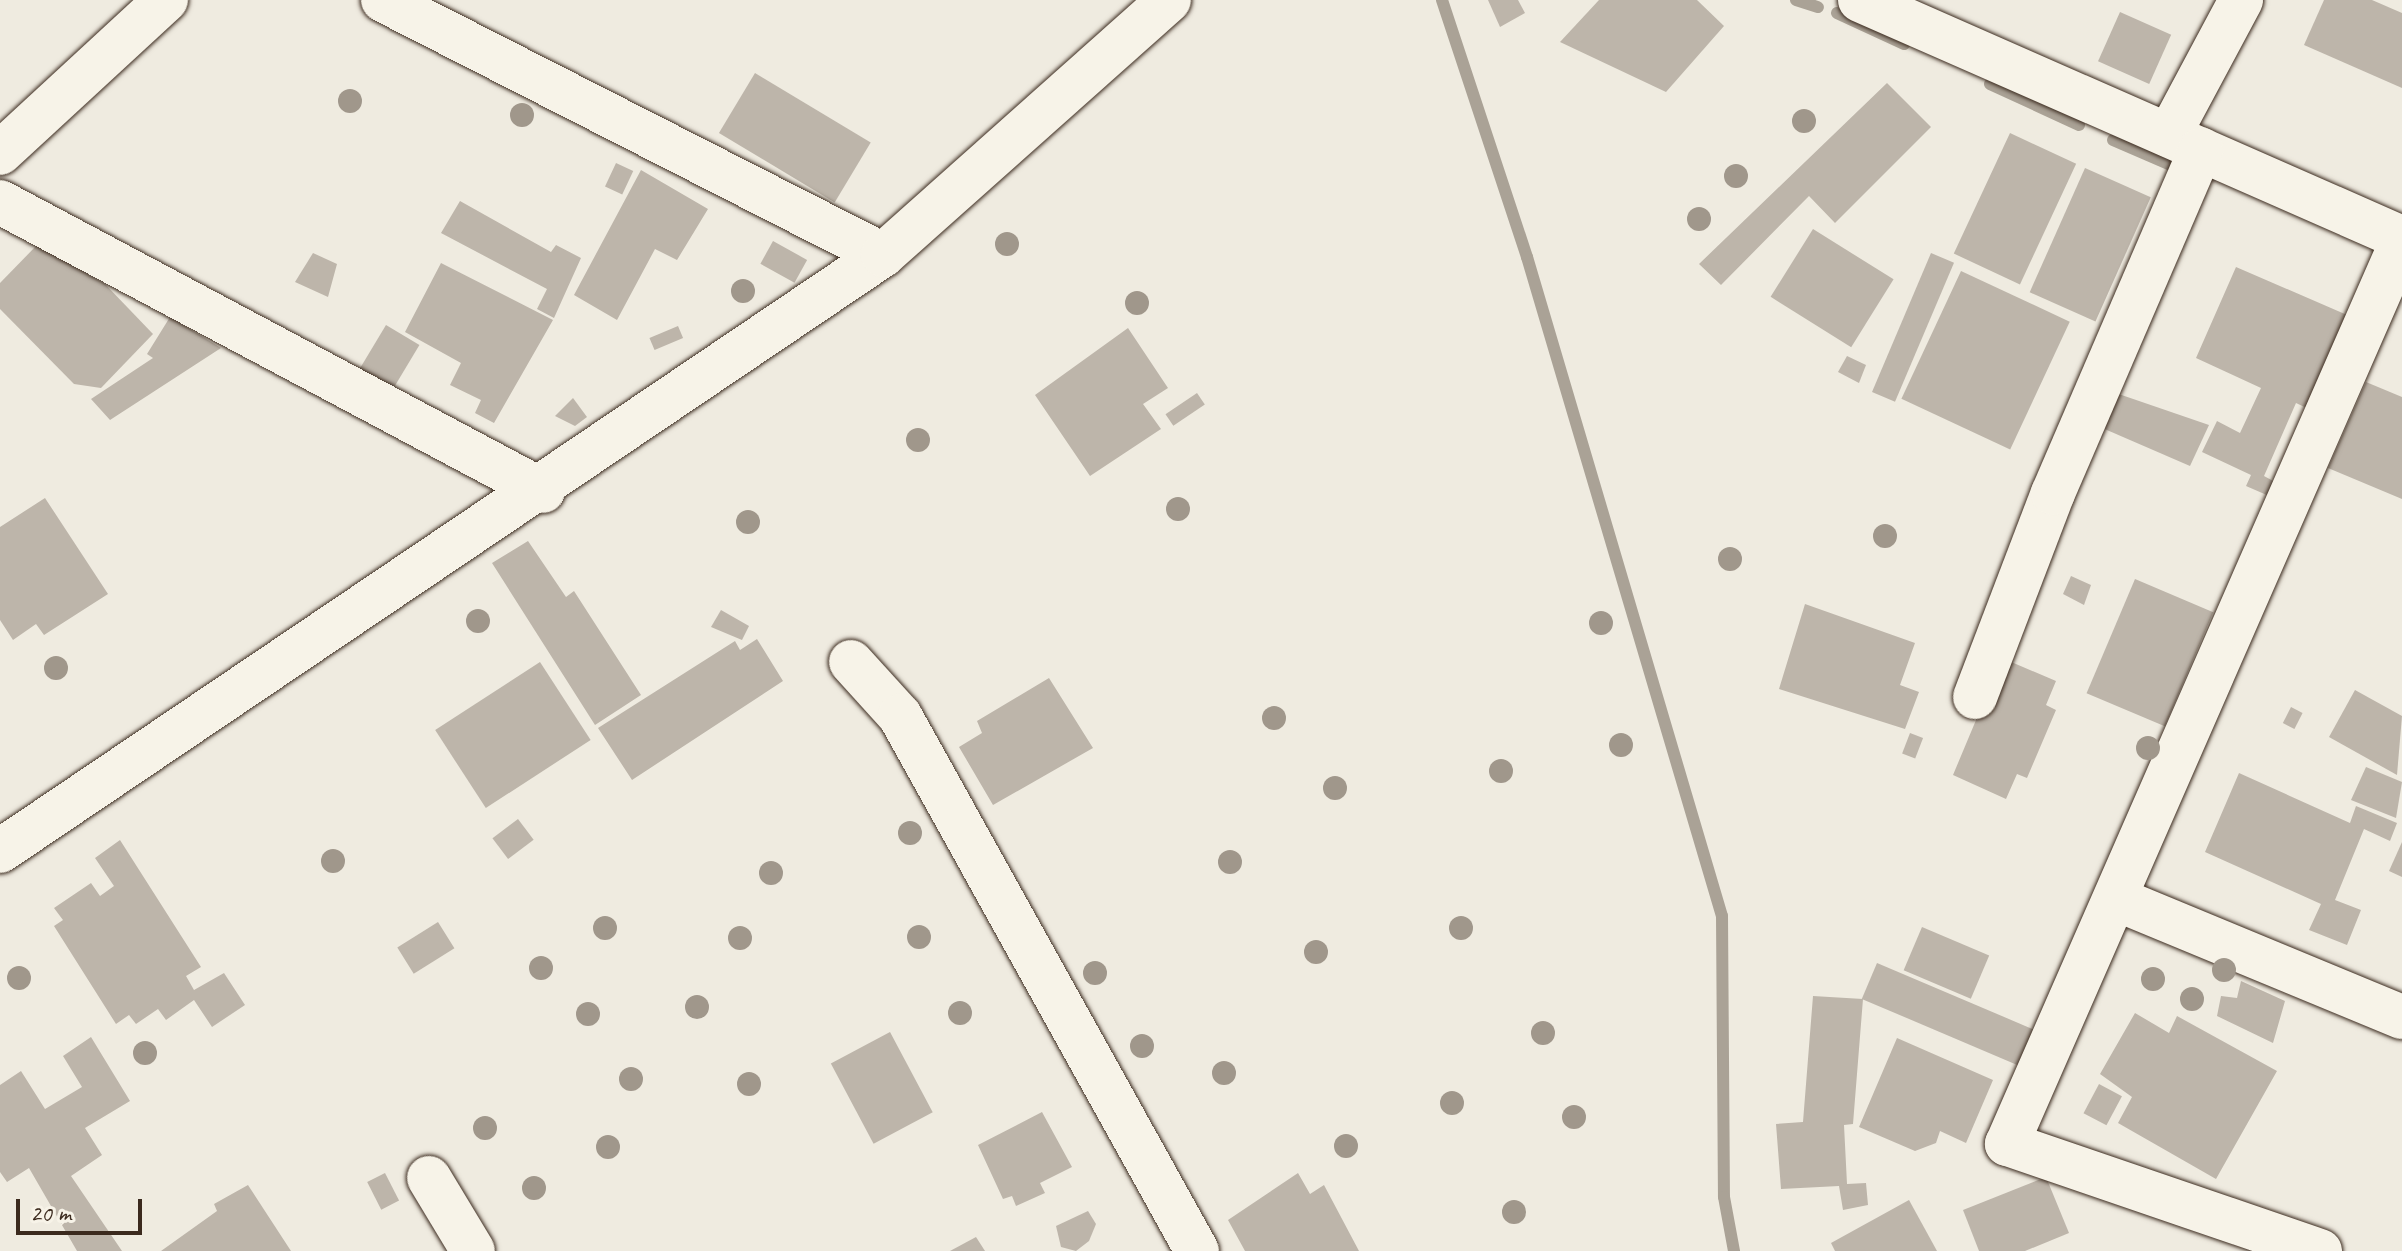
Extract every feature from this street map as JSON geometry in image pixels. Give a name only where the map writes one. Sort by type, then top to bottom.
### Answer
[{"type":"street","points":[[0,153],[166,0]]},
{"type":"street","points":[[383,0],[883,255]]},
{"type":"street","points":[[0,851],[543,491],[883,255],[1169,0]]},
{"type":"street","points":[[1860,0],[2402,240],[2119,900],[2007,1144],[2320,1251]]},
{"type":"street","points":[[1975,697],[2241,0]]},
{"type":"street","points":[[0,202],[543,491]]},
{"type":"street","points":[[851,662],[900,716],[1197,1251]]},
{"type":"street","points":[[2119,900],[2402,1017]]},
{"type":"street","points":[[429,1178],[473,1251]]},
{"type":"building","points":[[1488,0],[1518,0],[1525,13],[1500,27]]},
{"type":"building","points":[[1599,0],[1697,0],[1724,26],[1666,92],[1560,42]]},
{"type":"building","points":[[2324,0],[2372,0],[2402,13],[2402,88],[2304,45]]},
{"type":"building","points":[[2120,12],[2171,35],[2149,84],[2098,61]]},
{"type":"building","points":[[755,73],[871,143],[835,203],[719,133]]},
{"type":"building","points":[[1887,83],[1931,127],[1835,223],[1809,196],[1721,285],[1699,264]]},
{"type":"building","points":[[2010,133],[2076,164],[2020,284],[1954,254]]},
{"type":"building","points":[[616,163],[633,171],[622,195],[605,187]]},
{"type":"building","points":[[2085,168],[2151,197],[2095,322],[2030,292]]},
{"type":"building","points":[[641,170],[708,209],[677,260],[655,249],[617,320],[574,295]]},
{"type":"building","points":[[460,201],[551,252],[556,245],[581,258],[554,318],[537,309],[547,289],[441,233]]},
{"type":"building","points":[[1813,229],[1894,279],[1851,347],[1771,297]]},
{"type":"building","points":[[773,241],[807,260],[795,283],[760,264]]},
{"type":"building","points":[[37,245],[105,284],[153,334],[101,388],[74,384],[0,309],[0,283]]},
{"type":"building","points":[[313,253],[337,264],[328,297],[295,282]]},
{"type":"building","points":[[1931,253],[1954,263],[1895,402],[1872,392]]},
{"type":"building","points":[[441,263],[553,320],[494,423],[475,413],[481,400],[450,385],[461,363],[405,332]]},
{"type":"building","points":[[2236,267],[2354,318],[2313,411],[2296,403],[2264,476],[2275,482],[2269,496],[2246,486],[2251,475],[2202,452],[2217,421],[2240,433],[2261,388],[2196,358]]},
{"type":"building","points":[[1961,271],[2070,322],[2010,450],[1901,399]]},
{"type":"building","points":[[170,317],[221,348],[110,420],[91,399],[153,358],[147,354]]},
{"type":"building","points":[[386,325],[419,345],[393,389],[360,369]]},
{"type":"building","points":[[678,326],[683,338],[655,350],[649,338]]},
{"type":"building","points":[[1128,328],[1168,388],[1143,404],[1161,429],[1090,476],[1035,395]]},
{"type":"building","points":[[1847,356],[1866,365],[1859,383],[1838,372]]},
{"type":"building","points":[[2366,382],[2402,397],[2402,499],[2328,468]]},
{"type":"building","points":[[2107,390],[2209,425],[2190,466],[2093,424]]},
{"type":"building","points":[[1197,393],[1205,405],[1173,426],[1165,414]]},
{"type":"building","points":[[573,398],[587,417],[575,426],[555,416]]},
{"type":"building","points":[[45,498],[108,594],[44,635],[36,624],[13,640],[0,620],[0,527]]},
{"type":"building","points":[[528,541],[566,597],[574,591],[641,695],[595,725],[492,563]]},
{"type":"building","points":[[2071,576],[2091,585],[2084,605],[2063,594]]},
{"type":"building","points":[[2135,579],[2213,612],[2165,726],[2087,693]]},
{"type":"building","points":[[1805,604],[1915,643],[1900,685],[1919,692],[1905,729],[1779,689]]},
{"type":"building","points":[[721,610],[749,626],[742,640],[711,627]]},
{"type":"building","points":[[757,639],[783,681],[632,780],[598,728],[735,641],[740,650]]},
{"type":"building","points":[[2002,658],[2056,681],[2046,705],[2056,710],[2027,778],[2017,774],[2006,799],[1953,775]]},
{"type":"building","points":[[540,662],[591,740],[486,808],[435,730]]},
{"type":"building","points":[[1049,678],[1093,748],[993,805],[959,747],[982,733],[977,721]]},
{"type":"building","points":[[2355,690],[2402,716],[2397,775],[2329,737]]},
{"type":"building","points":[[2291,707],[2303,713],[2294,729],[2283,723]]},
{"type":"building","points":[[1910,733],[1923,738],[1915,759],[1902,754]]},
{"type":"building","points":[[2366,767],[2402,782],[2396,818],[2351,800]]},
{"type":"building","points":[[2239,773],[2350,823],[2356,806],[2397,823],[2390,841],[2364,829],[2335,900],[2361,910],[2347,945],[2309,930],[2321,904],[2205,852]]},
{"type":"building","points":[[518,819],[534,840],[508,859],[492,838]]},
{"type":"building","points":[[120,840],[201,967],[186,976],[194,990],[224,973],[245,1005],[212,1027],[194,1000],[166,1020],[158,1009],[136,1024],[129,1015],[116,1024],[54,926],[63,920],[54,908],[91,883],[100,896],[114,886],[95,858]]},
{"type":"building","points":[[2402,842],[2402,877],[2389,871]]},
{"type":"building","points":[[438,922],[454,948],[414,974],[397,947]]},
{"type":"building","points":[[1922,927],[1989,956],[1971,999],[1904,970]]},
{"type":"building","points":[[1877,963],[2037,1031],[2022,1067],[1862,999]]},
{"type":"building","points":[[2241,981],[2285,1001],[2273,1043],[2217,1016],[2221,996],[2237,998]]},
{"type":"building","points":[[1813,996],[1863,999],[1853,1124],[1844,1125],[1847,1184],[1866,1183],[1868,1205],[1843,1210],[1839,1186],[1781,1189],[1776,1124],[1803,1122]]},
{"type":"building","points":[[2135,1013],[2169,1033],[2177,1016],[2277,1071],[2216,1179],[2118,1123],[2132,1097],[2100,1074]]},
{"type":"building","points":[[890,1032],[933,1112],[874,1144],[831,1063]]},
{"type":"building","points":[[91,1037],[130,1101],[85,1128],[102,1155],[71,1176],[122,1251],[77,1251],[29,1168],[7,1182],[0,1172],[0,1085],[21,1071],[45,1109],[82,1087],[63,1056]]},
{"type":"building","points":[[1897,1038],[1993,1080],[1966,1143],[1940,1131],[1936,1143],[1915,1151],[1859,1127]]},
{"type":"building","points":[[2099,1084],[2122,1096],[2106,1125],[2084,1113]]},
{"type":"building","points":[[1042,1112],[1072,1167],[1040,1183],[1045,1193],[1016,1206],[1012,1196],[1003,1199],[978,1145]]},
{"type":"building","points":[[385,1173],[399,1201],[381,1210],[367,1182]]},
{"type":"building","points":[[1298,1173],[1310,1194],[1324,1185],[1359,1251],[1245,1251],[1228,1220]]},
{"type":"building","points":[[2046,1177],[2069,1233],[2025,1251],[1979,1251],[1963,1210]]},
{"type":"building","points":[[248,1185],[291,1251],[161,1251],[217,1211],[214,1204]]},
{"type":"building","points":[[1909,1200],[1937,1251],[1835,1251],[1831,1243]]},
{"type":"building","points":[[1088,1211],[1096,1224],[1089,1241],[1076,1251],[1061,1247],[1056,1226]]},
{"type":"building","points":[[976,1237],[985,1251],[950,1251]]},
{"type":"waterway","points":[[1442,0],[1527,257],[1722,916],[1724,1197],[1734,1251]]},
{"type":"waterway","points":[[1796,0],[1818,7]]},
{"type":"waterway","points":[[1837,13],[1904,44]]},
{"type":"waterway","points":[[1990,84],[2079,125]]},
{"type":"waterway","points":[[2113,140],[2171,165]]}]
